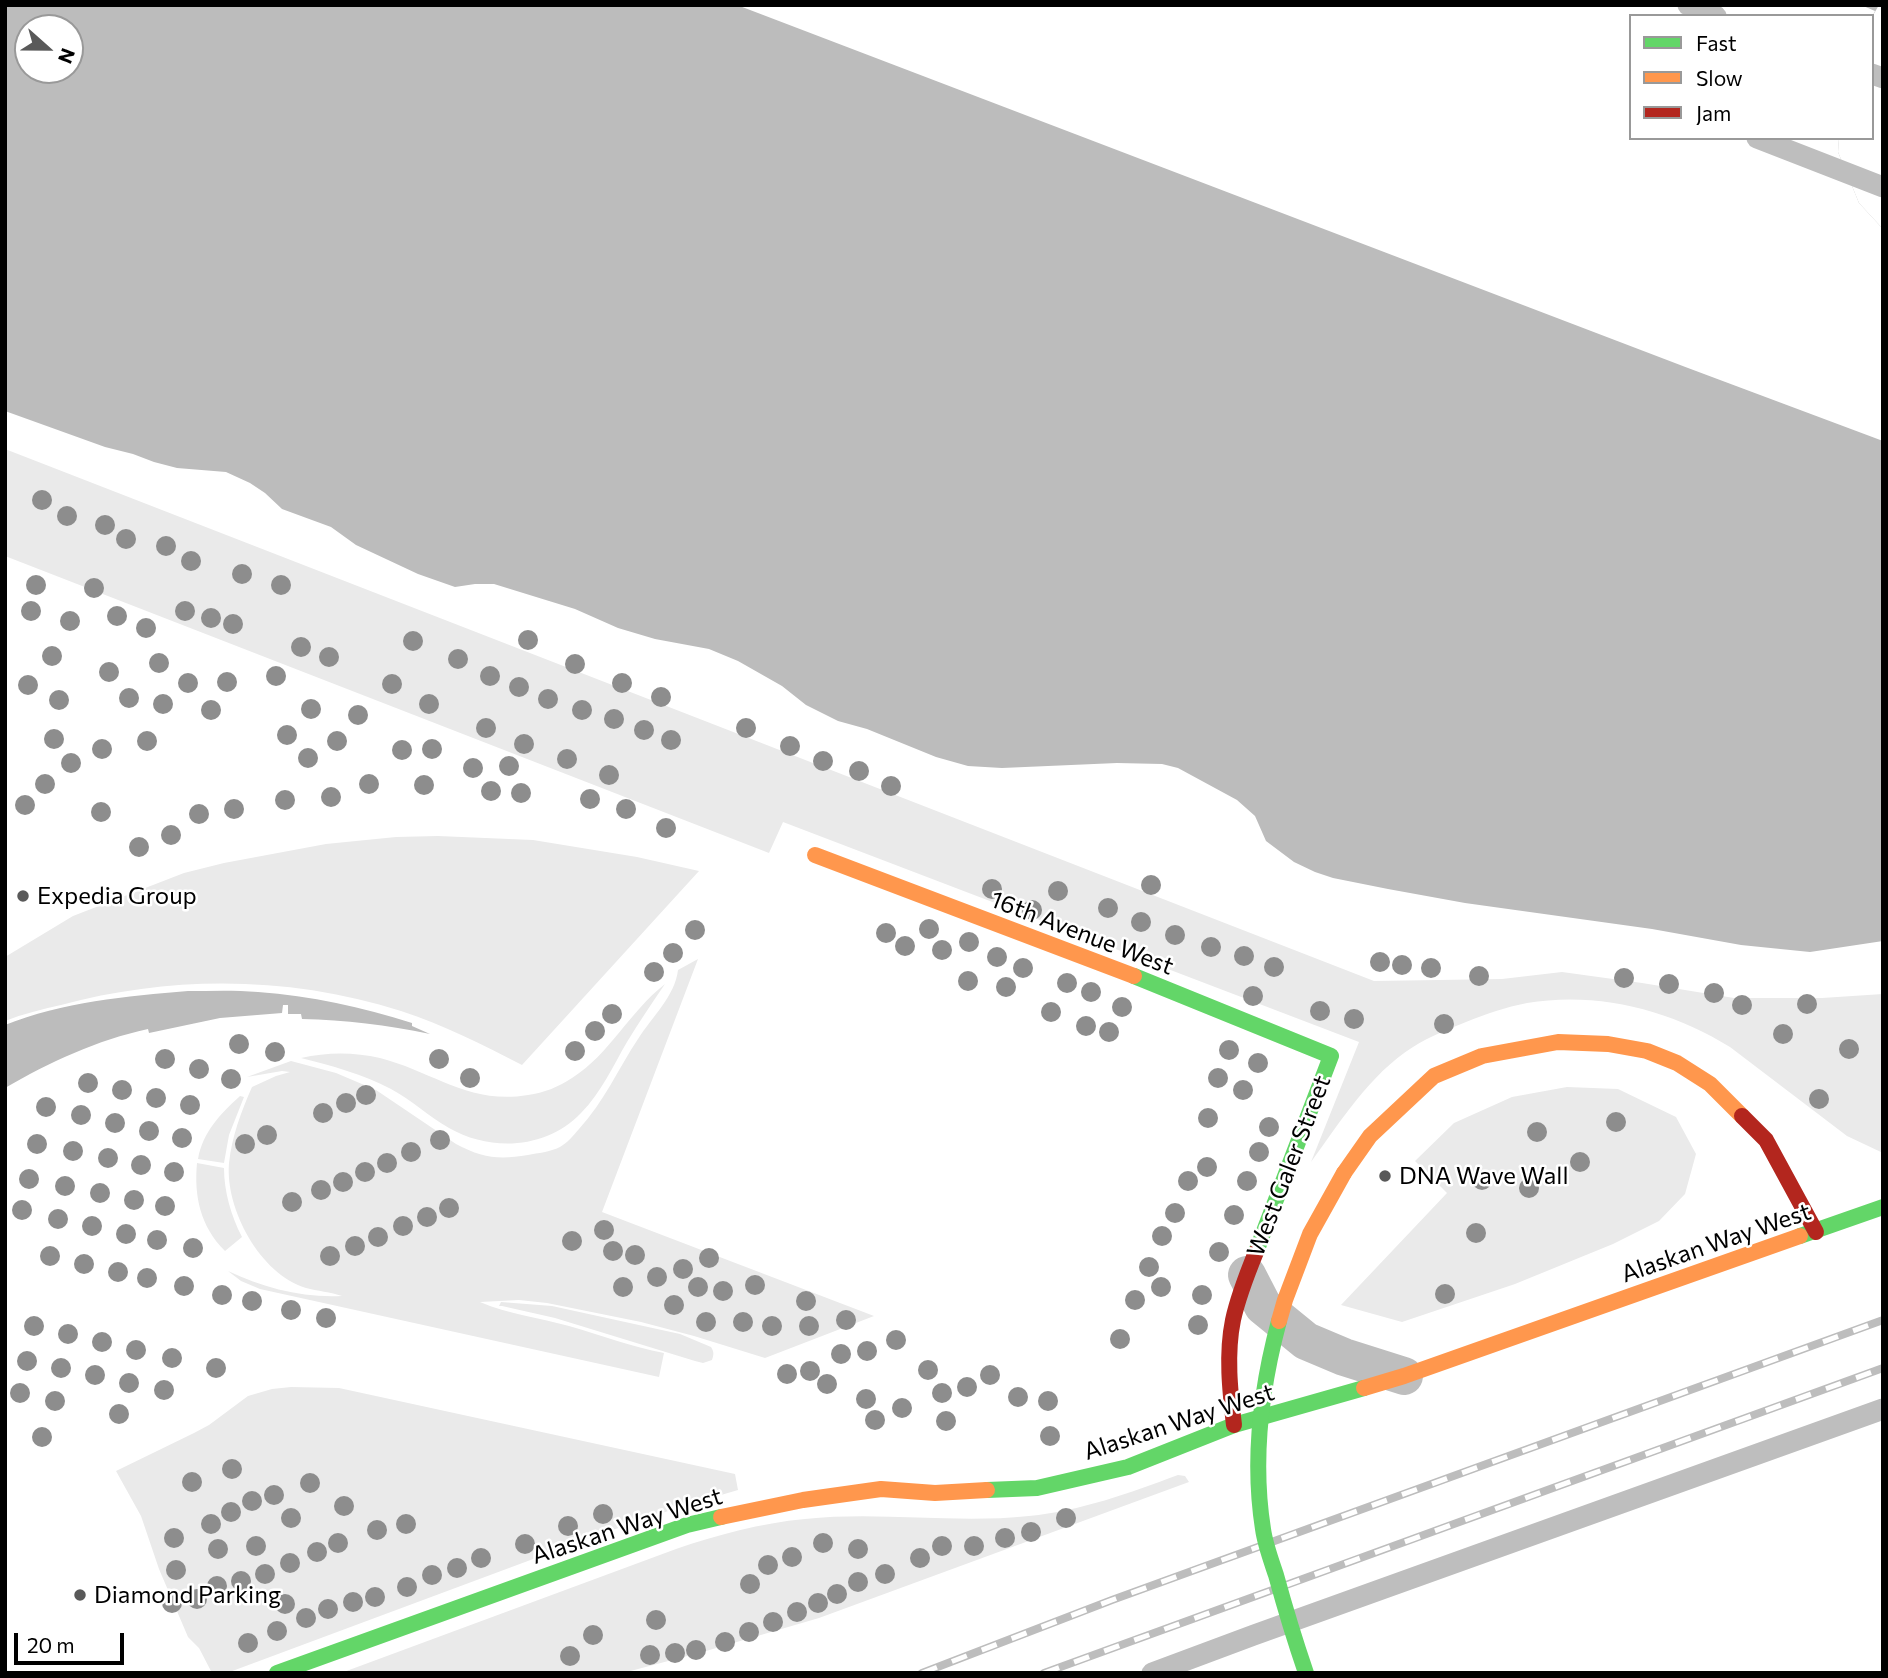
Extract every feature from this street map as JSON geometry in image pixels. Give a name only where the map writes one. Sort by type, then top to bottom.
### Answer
[{"type":"street","name":"16th Avenue West","points":[[816,855],[1172,991],[1331,1056]]},
{"type":"street","points":[[1306,1673],[1263,1530],[1257,1469],[1262,1402],[1272,1348],[1285,1300],[1310,1234],[1345,1173],[1370,1136],[1434,1076],[1482,1056],[1558,1042],[1608,1044],[1647,1051],[1677,1063],[1710,1084],[1766,1140],[1815,1232]]},
{"type":"street","name":"West Galer Street","points":[[1234,1425],[1230,1346],[1233,1320],[1247,1275],[1331,1056]]},
{"type":"street","name":"Alaskan Way West","points":[[289,1671],[687,1525],[742,1511],[881,1489],[935,1493],[1037,1488],[1128,1467],[1234,1425],[1404,1376],[1883,1208]]},
{"type":"street","name":"West Galer Street","points":[[1247,1275],[1263,1306],[1306,1341],[1344,1357],[1404,1376]]},
{"type":"lane","points":[[1688,5],[1711,14]]},
{"type":"lane","points":[[1762,140],[1883,187]]},
{"type":"lane","points":[[1153,1673],[1254,1634],[1883,1409]]},
{"type":"shaded area","points":[[5,5],[1879,5],[1874,14],[1629,14],[1629,140],[1839,140],[1838,152],[1859,203],[1883,229],[1883,941],[1810,952],[1741,945],[1652,929],[1465,903],[1333,878],[1294,862],[1266,841],[1255,816],[1237,800],[1178,768],[1162,764],[1117,763],[1002,768],[968,766],[936,757],[867,729],[838,721],[806,705],[782,686],[738,661],[709,649],[655,639],[618,628],[575,609],[494,584],[455,587],[418,574],[356,545],[331,527],[282,509],[250,483],[226,472],[177,468],[105,447],[5,411]]},
{"type":"shaded area","points":[[5,449],[1374,981],[1502,979],[1562,972],[1734,998],[1822,998],[1883,994],[1883,1153],[1847,1136],[1730,1047],[1707,1034],[1683,1023],[1633,1007],[1606,1002],[1553,1000],[1527,1003],[1489,1014],[1446,1030],[1413,1047],[1370,1084],[1311,1162],[1359,1042],[783,822],[769,853],[5,556]]},
{"type":"shaded area","points":[[438,836],[533,840],[637,857],[699,871],[522,1065],[448,1029],[401,1011],[359,999],[275,986],[189,984],[146,988],[103,995],[5,1021],[5,957],[73,916],[184,873],[224,863],[326,844]]},
{"type":"shaded area","points":[[698,959],[602,1212],[874,1316],[765,1358],[641,1322],[547,1303],[519,1300],[480,1302],[664,1353],[659,1377],[260,1289],[241,1281],[228,1271],[284,1291],[342,1296],[306,1288],[274,1269],[260,1254],[239,1219],[229,1181],[229,1163],[241,1115],[252,1087],[290,1072],[247,1077],[291,1061],[336,1073],[376,1090],[456,1144],[474,1152],[491,1157],[508,1157],[548,1151],[565,1143],[588,1119],[668,997],[678,970]]},
{"type":"shaded area","points":[[665,984],[588,1105],[567,1125],[535,1140],[500,1143],[465,1136],[442,1124],[391,1089],[347,1071],[301,1058],[331,1054],[370,1056],[399,1064],[469,1091],[507,1097],[534,1094],[561,1084],[585,1068]]},
{"type":"shaded area","points":[[188,991],[249,991],[317,999],[393,1017],[412,1023],[412,1026],[430,1034],[334,1020],[302,1019],[301,1014],[288,1014],[288,1005],[283,1005],[282,1013],[220,1018],[149,1033],[148,1029],[110,1039],[39,1069],[5,1088],[5,1025],[72,1005]]},
{"type":"shaded area","points":[[1567,1087],[1618,1089],[1676,1117],[1696,1154],[1685,1194],[1659,1221],[1613,1244],[1515,1284],[1402,1322],[1341,1305],[1447,1193],[1415,1161],[1454,1123],[1512,1097]]},
{"type":"shaded area","points":[[240,1096],[244,1097],[229,1135],[224,1163],[198,1159],[200,1149],[213,1124]]},
{"type":"shaded area","points":[[197,1163],[224,1168],[229,1203],[242,1237],[225,1251],[216,1241],[200,1210]]},
{"type":"shaded area","points":[[501,1302],[552,1306],[680,1334],[711,1347],[713,1358],[703,1363],[695,1361],[555,1318],[499,1306]]},
{"type":"shaded area","points":[[291,1387],[339,1388],[735,1474],[738,1490],[595,1536],[227,1673],[212,1673],[199,1648],[188,1637],[159,1569],[141,1516],[116,1471],[209,1425],[248,1396]]},
{"type":"shaded area","points":[[1178,1475],[1185,1476],[1189,1482],[819,1618],[623,1673],[341,1673],[676,1549],[739,1530],[772,1523],[833,1517],[973,1519],[1048,1514],[1123,1495]]},
{"type":"pier","points":[[737,5],[1861,5],[1875,11],[1874,14],[1629,14],[1629,140],[1839,140],[1838,152],[1859,203],[1883,229],[1883,441]]},
{"type":"railway","points":[[922,1673],[1112,1600],[1883,1320]]},
{"type":"railway","points":[[1044,1673],[1883,1368]]},
{"type":"traffic: fast","points":[[1134,976],[1331,1056],[1256,1252]]},
{"type":"traffic: fast","points":[[1800,1236],[1883,1207]]},
{"type":"traffic: fast","points":[[1279,1321],[1267,1372],[1260,1424],[1260,1503],[1267,1546],[1306,1673]]},
{"type":"traffic: fast","points":[[987,1490],[1037,1488],[1128,1467],[1234,1425],[1364,1388]]},
{"type":"traffic: fast","points":[[277,1673],[687,1525],[721,1517]]},
{"type":"traffic: slow","points":[[815,855],[1134,976]]},
{"type":"traffic: slow","points":[[1344,1173],[1370,1136],[1434,1076],[1482,1056],[1558,1042],[1608,1044],[1647,1051],[1677,1063],[1710,1084],[1742,1116]]},
{"type":"traffic: slow","points":[[1279,1321],[1310,1234],[1344,1173]]},
{"type":"traffic: slow","points":[[1364,1388],[1800,1236]]},
{"type":"traffic: slow","points":[[721,1517],[803,1500],[881,1489],[935,1493],[987,1490]]},
{"type":"traffic: jam","points":[[1742,1116],[1766,1140],[1816,1232]]},
{"type":"traffic: jam","points":[[1234,1425],[1229,1372],[1231,1333],[1240,1294],[1256,1252]]},
{"type":"place","name":"Expedia Group","points":[[23,896]]},
{"type":"place","name":"DNA Wave Wall","points":[[1385,1176]]},
{"type":"place","name":"Diamond Parking","points":[[80,1595]]}]
